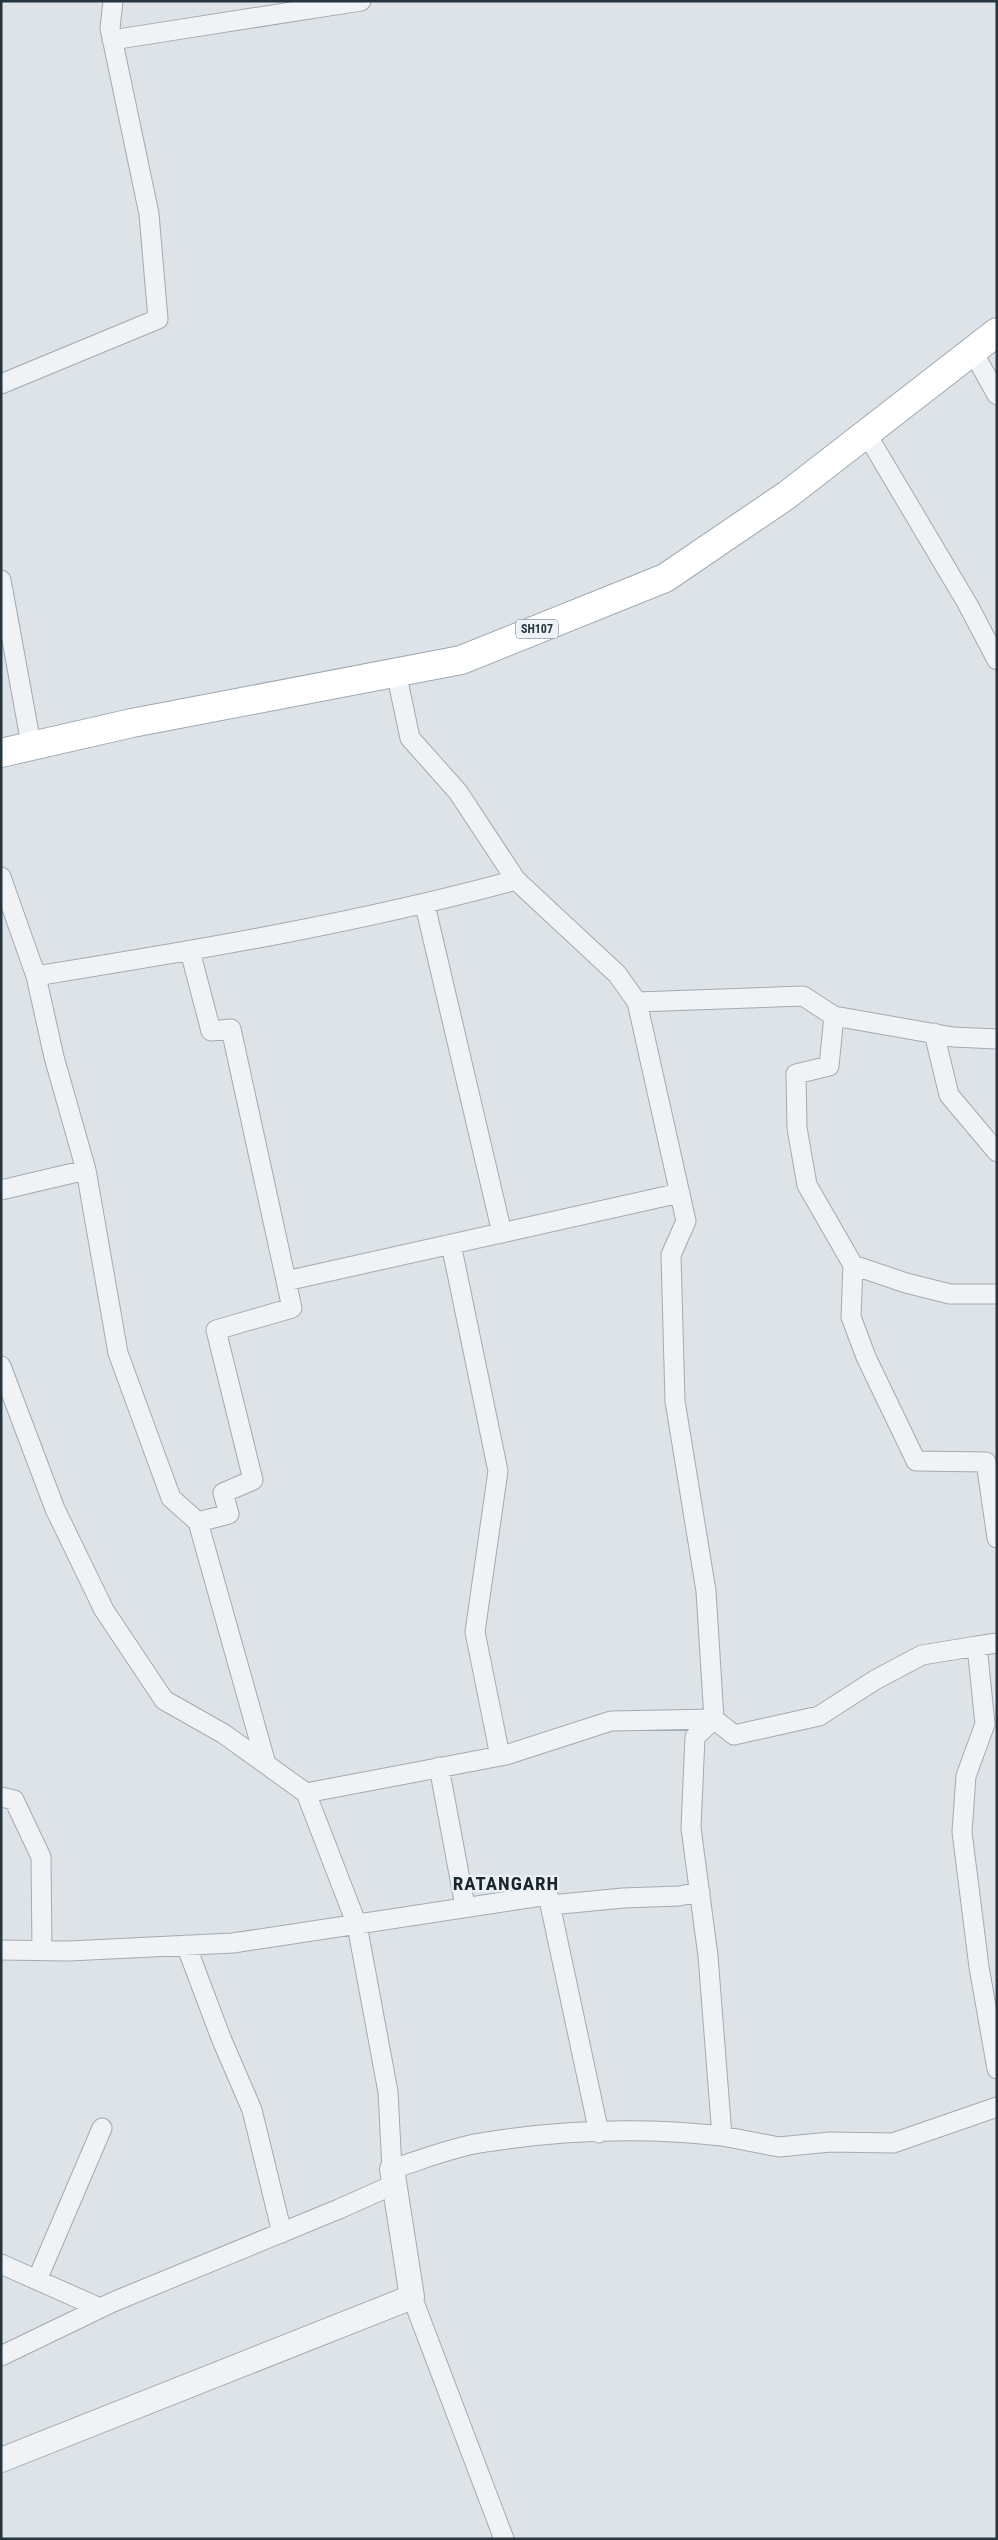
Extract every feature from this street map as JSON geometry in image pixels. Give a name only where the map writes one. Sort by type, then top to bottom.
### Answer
[{"type":"main road","name":"SH107","points":[[1,752],[31,744],[462,660],[665,578],[787,495],[997,332]]},
{"type":"street","points":[[1,384],[158,319],[149,214],[110,28],[113,1]]},
{"type":"street","points":[[112,40],[361,1]]},
{"type":"street","points":[[972,350],[997,395]]},
{"type":"street","points":[[866,433],[967,603],[997,660]]},
{"type":"street","points":[[1,580],[31,744]]},
{"type":"street","points":[[396,672],[410,738],[458,792],[516,880],[617,974],[637,1002],[686,1221],[671,1255],[675,1401],[706,1591],[714,1719]]},
{"type":"street","points":[[1,877],[36,976],[54,1057],[86,1170],[118,1353],[171,1498],[198,1522],[266,1764]]},
{"type":"street","points":[[36,976],[190,951],[425,905],[516,880]]},
{"type":"street","points":[[425,905],[502,1233]]},
{"type":"street","points":[[190,951],[211,1031],[231,1029],[292,1308],[216,1330],[253,1480],[223,1493],[229,1514],[198,1522]]},
{"type":"street","points":[[637,1002],[803,996],[834,1016],[934,1033],[997,1039]]},
{"type":"street","points":[[834,1016],[830,1066],[796,1074],[797,1128],[806,1185],[853,1265],[851,1317],[866,1357],[916,1461],[986,1462],[997,1538]]},
{"type":"street","points":[[934,1033],[949,1095],[997,1152]]},
{"type":"street","points":[[1,1190],[86,1170]]},
{"type":"street","points":[[286,1280],[680,1193]]},
{"type":"street","points":[[451,1244],[498,1471],[475,1632],[500,1756]]},
{"type":"street","points":[[853,1265],[906,1283],[950,1294],[997,1294]]},
{"type":"street","points":[[1,1366],[55,1509],[110,1618],[164,1700],[224,1734],[306,1792],[357,1925],[388,2092],[394,2176],[412,2298],[504,2539]]},
{"type":"street","points":[[306,1792],[500,1756],[611,1721],[714,1719],[734,1735],[819,1716],[875,1680],[922,1655],[997,1643]]},
{"type":"street","points":[[977,1646],[985,1724],[966,1776],[962,1832],[979,1967],[997,2069]]},
{"type":"street","points":[[714,1719],[695,1737],[691,1828],[708,1956],[722,2136]]},
{"type":"street","points":[[439,1767],[465,1906]]},
{"type":"street","points":[[1,1797],[14,1800],[41,1857],[42,1951]]},
{"type":"street","points":[[551,1905],[623,1898],[679,1896],[700,1892]]},
{"type":"street","points":[[1,1950],[42,1951],[233,1943],[357,1925],[465,1906],[548,1895],[600,2132]]},
{"type":"street","points":[[186,1945],[221,2038],[252,2110],[282,2233]]},
{"type":"street","points":[[1,2356],[100,2308],[282,2233],[394,2176],[478,2143],[548,2134],[674,2130],[722,2136],[778,2147],[830,2142],[893,2143],[997,2107]]},
{"type":"street","points":[[37,2280],[102,2128]]},
{"type":"street","points":[[1,2264],[100,2308]]},
{"type":"street","points":[[1,2460],[412,2298]]},
{"type":"district","name":"RATANGARH","points":[[506,1883]]}]
